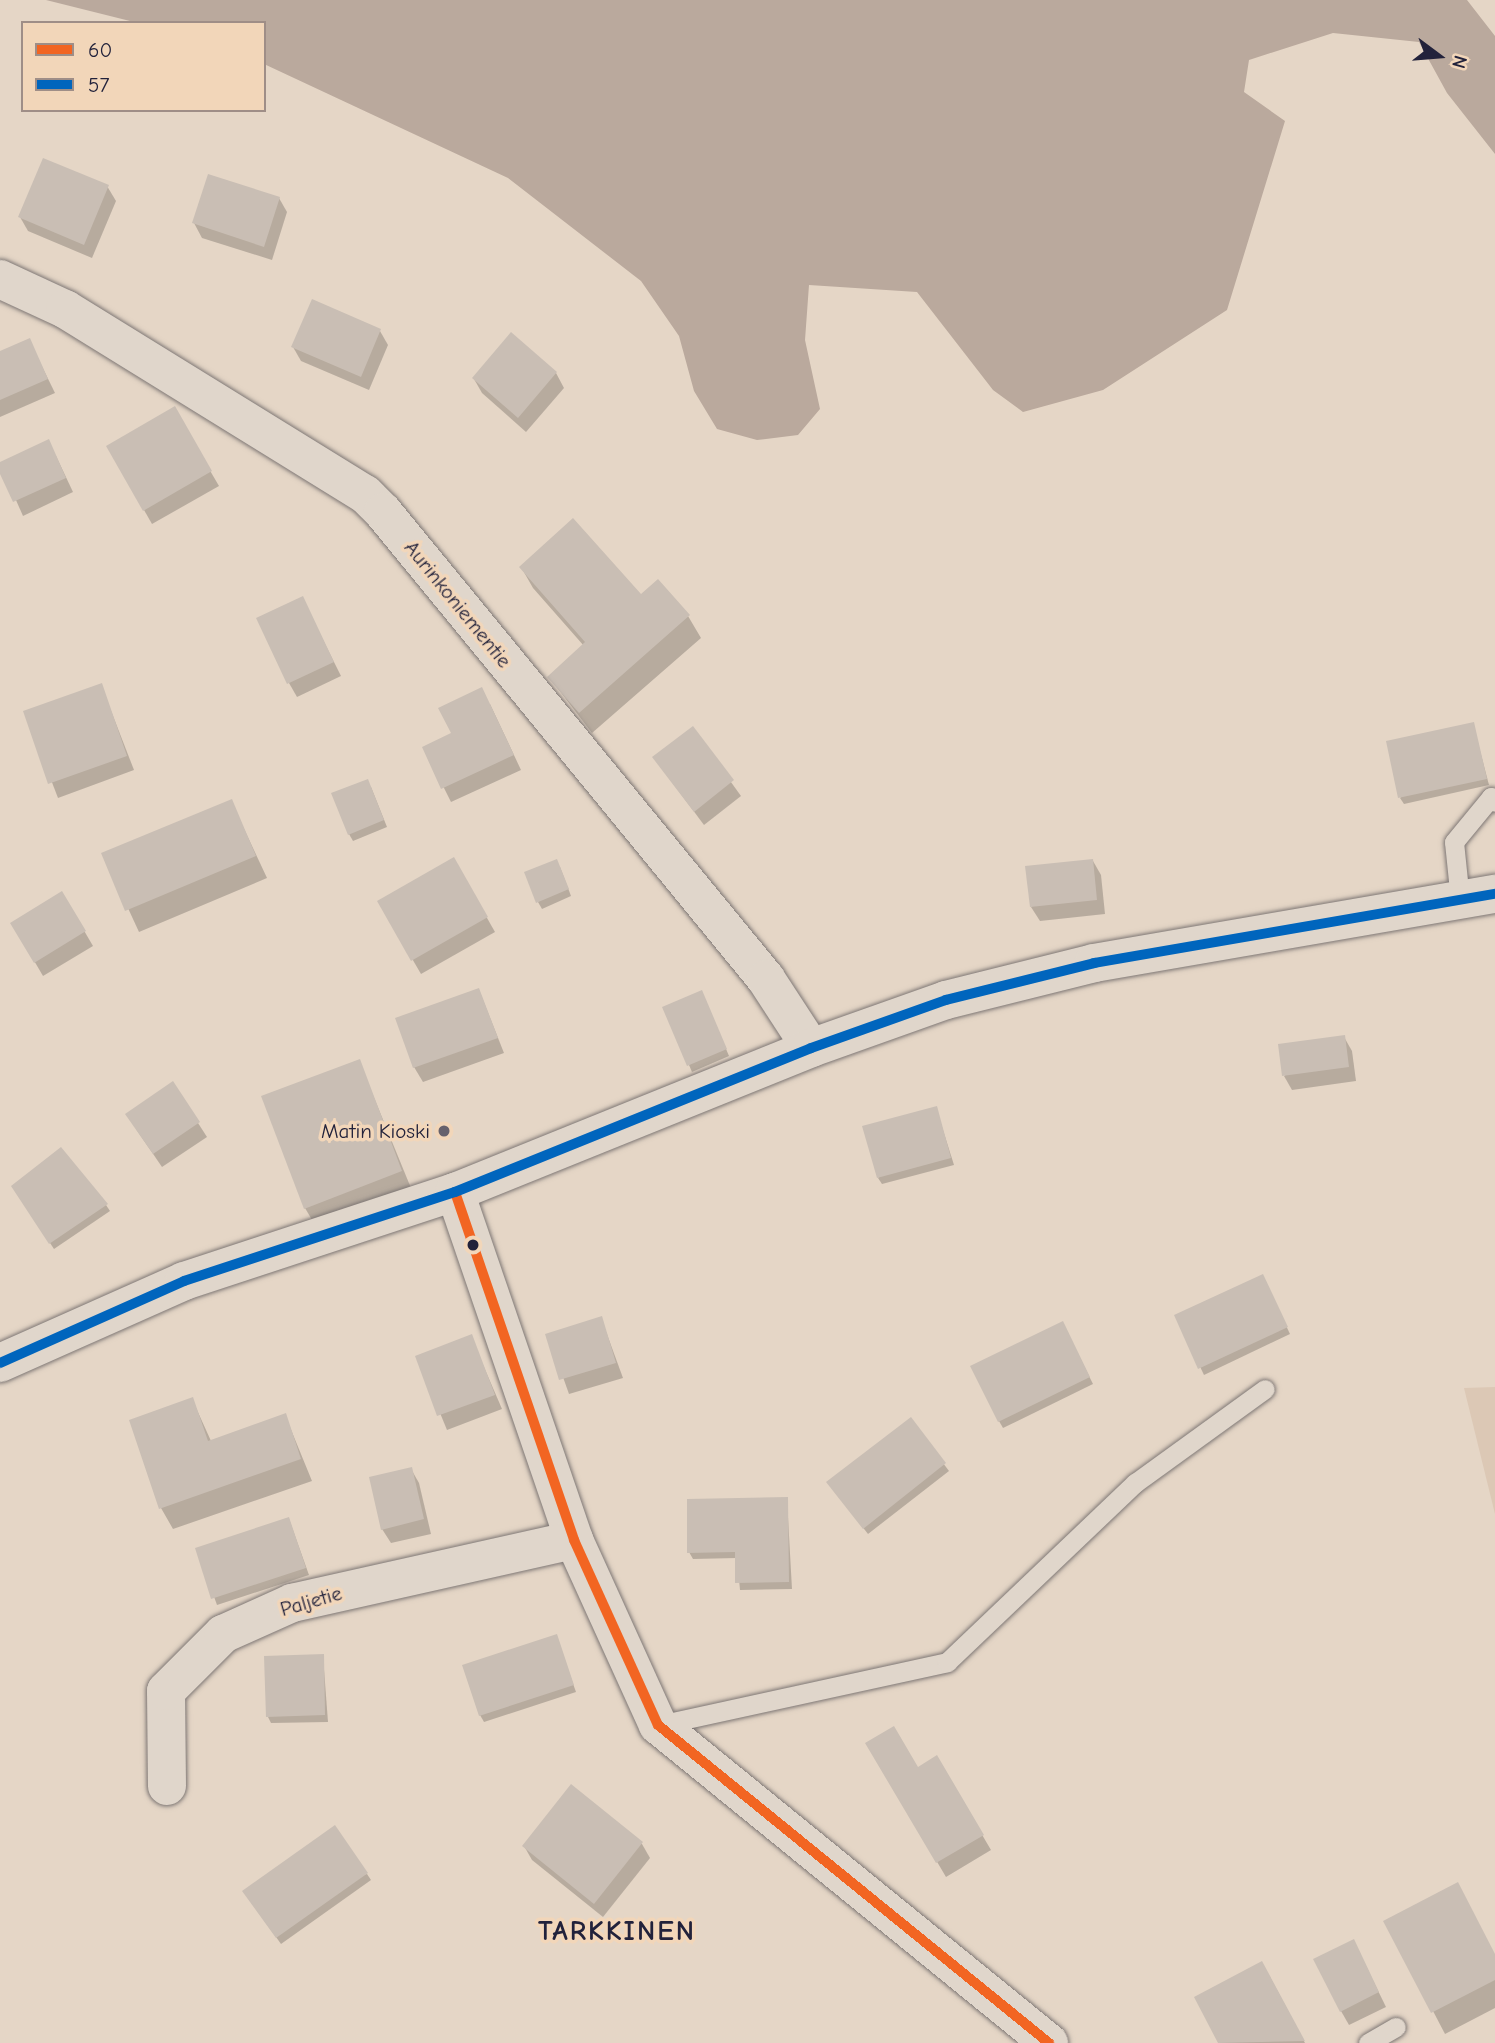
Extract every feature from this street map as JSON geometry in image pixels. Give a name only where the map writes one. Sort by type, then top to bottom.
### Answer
[{"type":"street","name":"Aurinkoniementie","points":[[0,279],[76,316],[365,494],[383,512],[766,979],[811,1048]]},
{"type":"street","points":[[0,1363],[184,1281],[455,1192],[811,1048],[946,1000],[1094,963],[1478,897]]},
{"type":"street","points":[[455,1192],[574,1540],[658,1725],[1049,2043]]},
{"type":"street","name":"Paljetie","points":[[167,1786],[166,1691],[223,1634],[292,1603],[574,1540]]},
{"type":"lane","points":[[1478,897],[1454,842],[1491,797],[1495,802]]},
{"type":"lane","points":[[658,1725],[947,1662],[1135,1483],[1265,1389]]},
{"type":"lane","points":[[1368,2043],[1396,2027]]},
{"type":"shaded area","points":[[46,0],[1467,0],[1495,36],[1495,154],[1447,93],[1419,42],[1333,33],[1249,60],[1244,92],[1285,121],[1227,310],[1103,390],[1023,412],[993,390],[917,292],[809,285],[805,340],[820,409],[798,435],[757,440],[717,429],[694,391],[679,336],[641,281],[508,178],[266,65],[266,21],[130,21]]},
{"type":"shaded area","points":[[1495,1387],[1495,1514],[1464,1388]]},
{"type":"building","points":[[43,158],[109,185],[84,245],[18,217]]},
{"type":"building","points":[[208,174],[280,197],[264,247],[192,223]]},
{"type":"building","points":[[312,299],[381,329],[361,377],[291,347]]},
{"type":"building","points":[[511,332],[557,372],[518,418],[472,378]]},
{"type":"building","points":[[30,338],[48,379],[0,400],[0,351]]},
{"type":"building","points":[[175,406],[212,471],[143,511],[106,446]]},
{"type":"building","points":[[49,439],[66,478],[13,502],[0,474],[0,462]]},
{"type":"building","points":[[573,518],[641,594],[658,579],[690,615],[579,713],[547,677],[585,642],[519,567]]},
{"type":"building","points":[[303,596],[334,662],[287,684],[256,618]]},
{"type":"building","points":[[102,683],[127,756],[48,784],[23,711]]},
{"type":"building","points":[[482,687],[514,755],[441,789],[422,747],[451,733],[438,708]]},
{"type":"building","points":[[1474,722],[1487,779],[1398,798],[1386,741]]},
{"type":"building","points":[[693,726],[734,780],[694,812],[652,757]]},
{"type":"building","points":[[368,779],[384,820],[348,835],[331,793]]},
{"type":"building","points":[[232,799],[256,856],[125,911],[101,853]]},
{"type":"building","points":[[454,857],[488,917],[411,961],[377,901]]},
{"type":"building","points":[[557,859],[569,889],[536,903],[524,872]]},
{"type":"building","points":[[1093,859],[1097,900],[1030,907],[1025,866]]},
{"type":"building","points":[[62,891],[86,931],[34,963],[10,923]]},
{"type":"building","points":[[479,988],[498,1038],[413,1068],[395,1018]]},
{"type":"building","points":[[702,990],[727,1049],[687,1066],[662,1007]]},
{"type":"building","points":[[1345,1035],[1349,1067],[1282,1076],[1278,1044]]},
{"type":"building","points":[[360,1059],[402,1171],[304,1209],[261,1096]]},
{"type":"building","points":[[173,1081],[200,1122],[153,1154],[125,1114]]},
{"type":"building","points":[[937,1106],[951,1158],[877,1178],[862,1126]]},
{"type":"building","points":[[61,1147],[108,1204],[49,1244],[11,1186]]},
{"type":"building","points":[[1263,1274],[1288,1327],[1198,1369],[1174,1315]]},
{"type":"building","points":[[602,1316],[616,1363],[559,1380],[545,1334]]},
{"type":"building","points":[[1063,1321],[1090,1377],[998,1422],[970,1366]]},
{"type":"building","points":[[472,1334],[495,1395],[437,1416],[415,1356]]},
{"type":"building","points":[[193,1397],[208,1441],[286,1413],[301,1459],[159,1509],[129,1420]]},
{"type":"building","points":[[911,1417],[946,1463],[863,1529],[826,1482]]},
{"type":"building","points":[[412,1467],[424,1519],[381,1530],[369,1477]]},
{"type":"building","points":[[788,1497],[789,1582],[735,1583],[735,1552],[687,1553],[687,1499]]},
{"type":"building","points":[[289,1517],[306,1568],[211,1599],[195,1548]]},
{"type":"building","points":[[557,1634],[574,1685],[479,1716],[462,1665]]},
{"type":"building","points":[[324,1654],[325,1715],[266,1717],[264,1656]]},
{"type":"building","points":[[894,1726],[918,1767],[937,1755],[984,1835],[936,1863],[865,1743]]},
{"type":"building","points":[[571,1784],[643,1842],[594,1904],[522,1846]]},
{"type":"building","points":[[335,1825],[368,1873],[276,1938],[242,1891]]},
{"type":"building","points":[[1458,1882],[1495,1954],[1495,1980],[1431,2013],[1383,1921]]},
{"type":"building","points":[[1354,1939],[1379,1992],[1340,2012],[1313,1959]]},
{"type":"building","points":[[1262,1961],[1305,2041],[1218,2043],[1194,1997]]},
{"type":"transit line","name":"57","points":[[0,1363],[184,1281],[455,1192],[811,1048],[946,1000],[1094,963],[1495,894]]},
{"type":"transit line","name":"60","points":[[455,1192],[574,1540],[658,1725],[1049,2043]]},
{"type":"place","name":"Matin Kioski","points":[[444,1131]]},
{"type":"district","name":"TARKKINEN","points":[[617,1931]]}]
